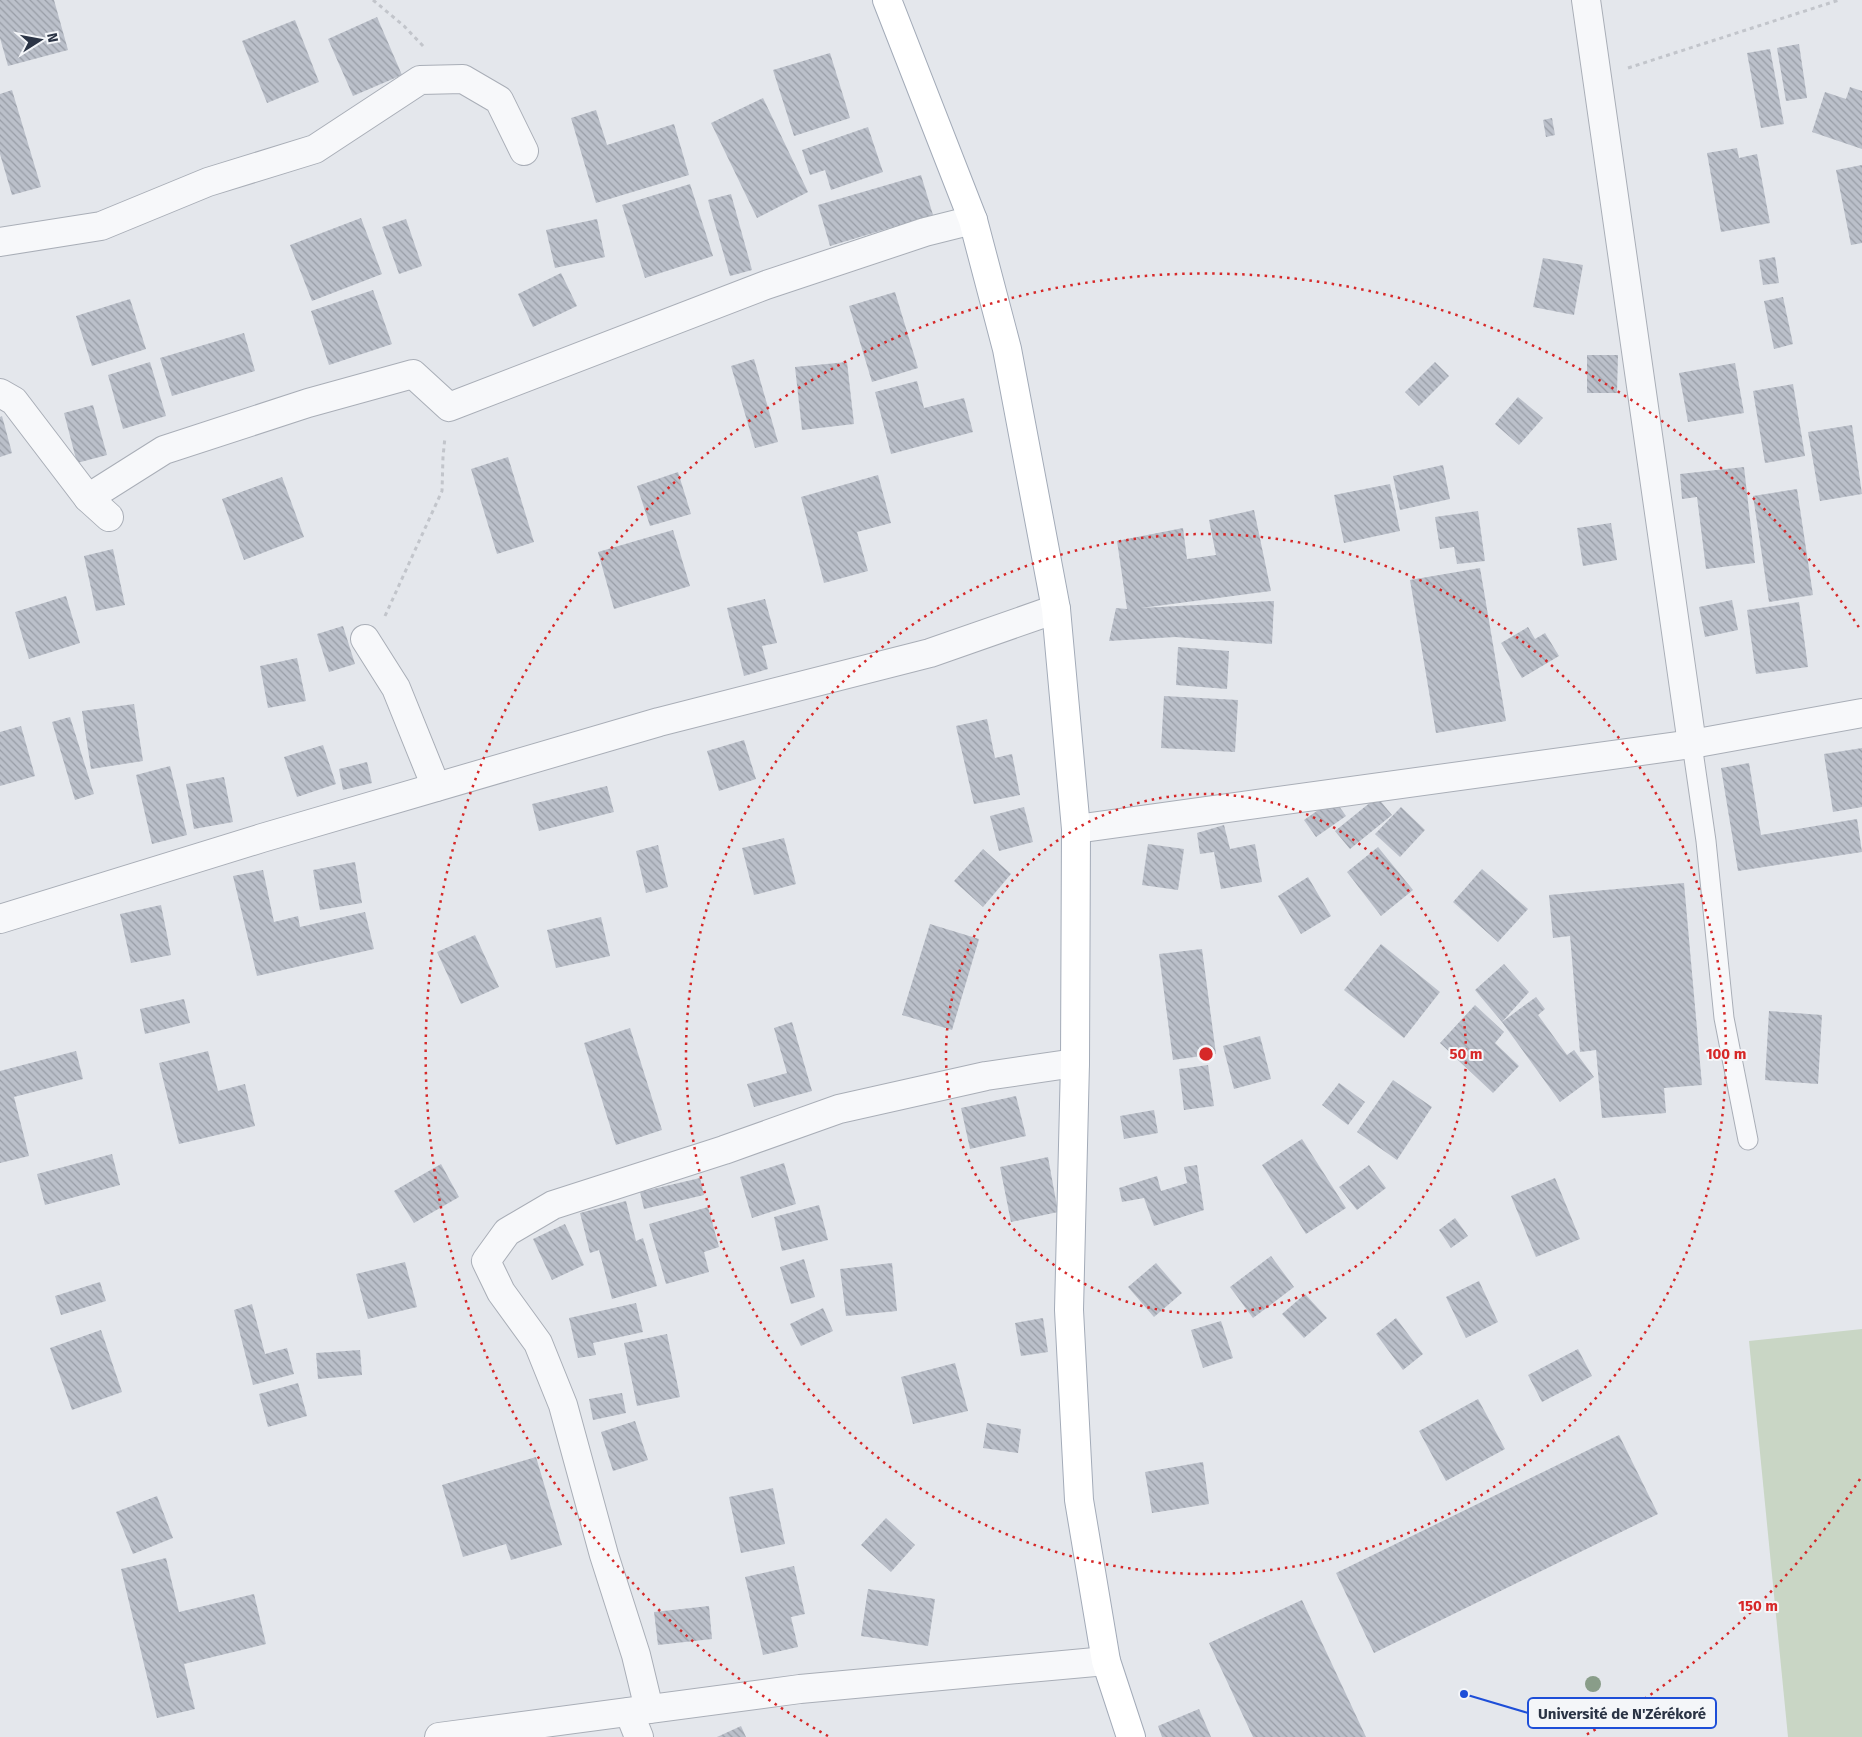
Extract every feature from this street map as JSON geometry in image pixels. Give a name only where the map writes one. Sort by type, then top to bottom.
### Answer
[{"type":"main road","points":[[887,0],[973,220],[1007,349],[1056,608],[1076,830],[1075,1063],[1069,1310],[1079,1500],[1106,1661],[1131,1737]]},
{"type":"street","points":[[1586,0],[1692,744]]},
{"type":"street","points":[[0,242],[102,226],[208,182],[315,149],[420,80],[463,79],[499,100],[524,151]]},
{"type":"street","points":[[88,498],[164,450],[308,404],[413,374],[449,407],[766,285],[925,232],[973,220]]},
{"type":"street","points":[[0,392],[14,401],[88,498],[110,517]]},
{"type":"street","points":[[0,919],[436,787],[659,722],[930,653],[1056,608]]},
{"type":"street","points":[[368,645],[396,688],[436,787]]},
{"type":"street","points":[[1076,830],[1692,744],[1862,713]]},
{"type":"street","points":[[639,1737],[636,1655],[604,1555],[563,1404],[538,1343],[501,1292],[486,1261],[507,1232],[553,1205],[724,1150],[839,1109],[986,1076],[1075,1063]]},
{"type":"street","points":[[439,1737],[800,1689],[1106,1661]]},
{"type":"lane","points":[[1692,744],[1706,841],[1724,1018],[1748,1140]]},
{"type":"path","points":[[373,0],[404,26],[431,54]]},
{"type":"path","points":[[1596,78],[1839,0]]},
{"type":"path","points":[[368,645],[442,491],[443,457],[449,407]]},
{"type":"green space","points":[[1862,1329],[1862,1737],[1788,1737],[1749,1341]]},
{"type":"building","points":[[0,0],[54,0],[68,50],[8,66],[0,38]]},
{"type":"building","points":[[377,17],[402,75],[353,96],[328,39]]},
{"type":"building","points":[[295,20],[319,82],[267,103],[242,41]]},
{"type":"building","points":[[1799,44],[1807,98],[1786,101],[1777,48]]},
{"type":"building","points":[[1770,49],[1784,124],[1761,128],[1747,53]]},
{"type":"building","points":[[830,53],[850,118],[794,136],[773,70]]},
{"type":"building","points":[[1850,87],[1862,91],[1862,149],[1812,132],[1825,92],[1846,99]]},
{"type":"building","points":[[12,90],[41,187],[12,195],[0,154],[0,94]]},
{"type":"building","points":[[763,98],[808,192],[757,218],[711,123]]},
{"type":"building","points":[[596,110],[607,145],[674,124],[689,175],[596,203],[571,118]]},
{"type":"building","points":[[1552,118],[1555,135],[1546,137],[1543,120]]},
{"type":"building","points":[[868,127],[883,172],[831,190],[825,170],[810,175],[802,150]]},
{"type":"building","points":[[1737,148],[1739,158],[1757,154],[1770,223],[1721,232],[1707,153]]},
{"type":"building","points":[[1862,165],[1862,243],[1851,245],[1836,170]]},
{"type":"building","points":[[921,175],[933,215],[830,246],[818,205]]},
{"type":"building","points":[[690,184],[713,256],[645,278],[622,205]]},
{"type":"building","points":[[731,194],[752,270],[730,276],[708,200]]},
{"type":"building","points":[[361,218],[382,274],[312,301],[290,245]]},
{"type":"building","points":[[406,219],[422,266],[399,274],[382,227]]},
{"type":"building","points":[[597,219],[605,257],[555,268],[546,230]]},
{"type":"building","points":[[1775,257],[1779,283],[1763,285],[1759,260]]},
{"type":"building","points":[[1543,258],[1583,265],[1574,315],[1533,307]]},
{"type":"building","points":[[561,273],[577,306],[533,327],[518,294]]},
{"type":"building","points":[[373,290],[392,344],[329,365],[311,311]]},
{"type":"building","points":[[895,292],[918,368],[872,382],[849,306]]},
{"type":"building","points":[[1783,297],[1793,344],[1774,349],[1764,301]]},
{"type":"building","points":[[130,299],[146,349],[92,366],[76,316]]},
{"type":"building","points":[[244,333],[255,371],[172,396],[160,358]]},
{"type":"building","points":[[1587,355],[1618,355],[1617,393],[1587,393]]},
{"type":"building","points":[[754,359],[778,442],[755,448],[731,366]]},
{"type":"building","points":[[150,362],[166,416],[123,429],[108,375]]},
{"type":"building","points":[[847,362],[854,424],[802,430],[795,367]]},
{"type":"building","points":[[1435,362],[1449,376],[1419,406],[1405,392]]},
{"type":"building","points":[[1735,363],[1744,413],[1688,422],[1679,373]]},
{"type":"building","points":[[917,381],[924,408],[964,398],[973,432],[891,454],[875,392]]},
{"type":"building","points":[[1793,384],[1805,456],[1765,463],[1753,391]]},
{"type":"building","points":[[1518,397],[1543,418],[1519,445],[1495,424]]},
{"type":"building","points":[[93,405],[107,455],[77,463],[64,413]]},
{"type":"building","points":[[2,416],[12,453],[0,457],[0,417]]},
{"type":"building","points":[[1852,425],[1862,494],[1820,501],[1808,432]]},
{"type":"building","points":[[508,457],[534,542],[497,554],[471,469]]},
{"type":"building","points":[[1443,465],[1450,499],[1400,510],[1393,476]]},
{"type":"building","points":[[1744,467],[1755,563],[1706,569],[1697,497],[1682,499],[1680,474]]},
{"type":"building","points":[[678,472],[691,514],[650,526],[637,486]]},
{"type":"building","points":[[878,475],[891,523],[857,532],[868,571],[824,583],[801,497]]},
{"type":"building","points":[[282,477],[304,537],[244,560],[222,499]]},
{"type":"building","points":[[1390,484],[1400,531],[1344,543],[1334,495]]},
{"type":"building","points":[[1797,489],[1813,595],[1769,602],[1753,496]]},
{"type":"building","points":[[1254,510],[1271,591],[1141,608],[1274,601],[1272,644],[1175,637],[1109,641],[1116,608],[1127,609],[1117,541],[1183,528],[1187,559],[1216,555],[1209,520]]},
{"type":"building","points":[[1478,511],[1485,561],[1457,564],[1454,547],[1440,549],[1435,517]]},
{"type":"building","points":[[1611,523],[1617,560],[1583,566],[1577,528]]},
{"type":"building","points":[[673,530],[690,586],[614,609],[598,552]]},
{"type":"building","points":[[113,549],[125,605],[96,611],[84,556]]},
{"type":"building","points":[[1480,568],[1506,721],[1436,733],[1410,580]]},
{"type":"building","points":[[66,596],[80,643],[29,659],[15,612]]},
{"type":"building","points":[[765,599],[777,643],[762,646],[768,669],[744,676],[727,608]]},
{"type":"building","points":[[1732,600],[1738,630],[1705,637],[1699,607]]},
{"type":"building","points":[[1799,602],[1808,667],[1756,674],[1747,610]]},
{"type":"building","points":[[343,626],[355,664],[329,672],[317,634]]},
{"type":"building","points":[[1528,627],[1535,639],[1545,633],[1559,656],[1522,678],[1501,643]]},
{"type":"building","points":[[1178,647],[1229,651],[1227,689],[1176,685]]},
{"type":"building","points":[[297,658],[306,701],[268,708],[260,666]]},
{"type":"building","points":[[1164,696],[1238,700],[1235,752],[1161,748]]},
{"type":"building","points":[[134,704],[143,761],[91,769],[82,711]]},
{"type":"building","points":[[70,717],[94,794],[75,800],[52,722]]},
{"type":"building","points":[[987,719],[995,758],[1012,754],[1020,795],[974,804],[956,726]]},
{"type":"building","points":[[21,726],[35,776],[0,786],[0,732]]},
{"type":"building","points":[[744,740],[756,779],[719,791],[707,751]]},
{"type":"building","points":[[323,745],[336,784],[297,797],[284,757]]},
{"type":"building","points":[[1862,748],[1862,807],[1833,812],[1824,754]]},
{"type":"building","points":[[367,762],[372,783],[343,790],[339,769]]},
{"type":"building","points":[[1749,763],[1761,835],[1857,819],[1862,852],[1738,871],[1721,768]]},
{"type":"building","points":[[170,766],[187,835],[152,844],[136,775]]},
{"type":"building","points":[[224,777],[233,822],[194,829],[186,784]]},
{"type":"building","points":[[607,786],[614,812],[539,831],[532,804]]},
{"type":"building","points":[[1377,797],[1392,815],[1350,849],[1335,831]]},
{"type":"building","points":[[1334,799],[1346,816],[1316,837],[1304,820]]},
{"type":"building","points":[[1024,807],[1033,842],[999,851],[990,816]]},
{"type":"building","points":[[1401,807],[1425,830],[1400,857],[1375,834]]},
{"type":"building","points":[[1224,825],[1230,849],[1255,844],[1262,882],[1221,889],[1214,852],[1200,854],[1197,833]]},
{"type":"building","points":[[784,838],[796,884],[754,895],[742,848]]},
{"type":"building","points":[[1148,844],[1184,849],[1178,890],[1142,885]]},
{"type":"building","points":[[658,845],[668,887],[646,893],[636,851]]},
{"type":"building","points":[[1378,847],[1413,890],[1381,916],[1347,872]]},
{"type":"building","points":[[983,849],[1011,874],[983,907],[954,881]]},
{"type":"building","points":[[355,862],[362,903],[320,910],[313,870]]},
{"type":"building","points":[[1482,869],[1528,909],[1498,942],[1453,902]]},
{"type":"building","points":[[263,870],[274,922],[298,916],[300,927],[365,912],[374,949],[257,976],[233,876]]},
{"type":"building","points":[[1308,877],[1331,916],[1301,934],[1278,896]]},
{"type":"building","points":[[1684,883],[1702,1085],[1664,1088],[1666,1113],[1602,1118],[1596,1050],[1580,1052],[1570,936],[1553,938],[1549,895]]},
{"type":"building","points":[[161,905],[171,955],[131,963],[120,914]]},
{"type":"building","points":[[601,917],[610,956],[556,968],[547,930]]},
{"type":"building","points":[[930,924],[979,939],[952,1030],[902,1015]]},
{"type":"building","points":[[475,935],[499,987],[461,1004],[437,952]]},
{"type":"building","points":[[1381,944],[1440,992],[1404,1038],[1344,990]]},
{"type":"building","points":[[1202,949],[1216,1054],[1173,1060],[1159,954]]},
{"type":"building","points":[[1504,964],[1529,992],[1502,1022],[1475,990]]},
{"type":"building","points":[[1536,997],[1545,1009],[1538,1015],[1567,1055],[1574,1050],[1594,1077],[1560,1102],[1502,1022]]},
{"type":"building","points":[[184,999],[190,1023],[145,1034],[140,1009]]},
{"type":"building","points":[[1475,1005],[1504,1032],[1495,1043],[1519,1066],[1493,1093],[1440,1043]]},
{"type":"building","points":[[1769,1011],[1822,1015],[1818,1084],[1765,1080]]},
{"type":"building","points":[[792,1022],[812,1091],[754,1107],[747,1084],[787,1073],[774,1028]]},
{"type":"building","points":[[630,1028],[662,1130],[616,1145],[584,1043]]},
{"type":"building","points":[[1260,1036],[1271,1079],[1234,1089],[1223,1046]]},
{"type":"building","points":[[76,1051],[83,1079],[14,1097],[29,1156],[0,1163],[0,1071]]},
{"type":"building","points":[[208,1051],[218,1091],[245,1084],[255,1126],[179,1144],[159,1063]]},
{"type":"building","points":[[1208,1065],[1214,1106],[1184,1110],[1179,1069]]},
{"type":"building","points":[[1393,1080],[1432,1107],[1397,1160],[1357,1132]]},
{"type":"building","points":[[1339,1083],[1365,1102],[1348,1125],[1322,1105]]},
{"type":"building","points":[[1016,1096],[1026,1136],[970,1149],[961,1108]]},
{"type":"building","points":[[1154,1110],[1158,1133],[1124,1139],[1120,1116]]},
{"type":"building","points":[[1302,1139],[1346,1208],[1306,1234],[1262,1165]]},
{"type":"building","points":[[112,1154],[120,1185],[45,1205],[37,1174]]},
{"type":"building","points":[[1048,1157],[1058,1212],[1011,1222],[1000,1167]]},
{"type":"building","points":[[784,1163],[796,1204],[752,1218],[740,1177]]},
{"type":"building","points":[[441,1164],[459,1197],[414,1223],[394,1191]]},
{"type":"building","points":[[1197,1165],[1204,1210],[1154,1226],[1144,1198],[1122,1202],[1119,1188],[1157,1176],[1161,1191],[1187,1183],[1184,1167]]},
{"type":"building","points":[[1369,1165],[1386,1188],[1357,1210],[1339,1187]]},
{"type":"building","points":[[700,1178],[704,1195],[644,1209],[640,1192]]},
{"type":"building","points":[[1555,1178],[1580,1239],[1536,1257],[1511,1196]]},
{"type":"building","points":[[626,1201],[636,1241],[643,1238],[657,1286],[612,1299],[599,1250],[590,1253],[580,1213]]},
{"type":"building","points":[[819,1205],[828,1240],[782,1251],[774,1217]]},
{"type":"building","points":[[708,1207],[719,1247],[704,1252],[709,1272],[666,1284],[649,1224]]},
{"type":"building","points":[[1455,1218],[1468,1236],[1451,1248],[1439,1230]]},
{"type":"building","points":[[565,1224],[584,1265],[552,1280],[533,1239]]},
{"type":"building","points":[[1271,1256],[1294,1287],[1253,1318],[1230,1287]]},
{"type":"building","points":[[804,1259],[815,1297],[791,1304],[780,1267]]},
{"type":"building","points":[[405,1262],[417,1307],[368,1319],[356,1274]]},
{"type":"building","points":[[892,1263],[897,1311],[846,1316],[840,1269]]},
{"type":"building","points":[[1156,1263],[1182,1293],[1154,1317],[1128,1287]]},
{"type":"building","points":[[1479,1281],[1498,1322],[1466,1338],[1446,1297]]},
{"type":"building","points":[[100,1282],[106,1301],[61,1315],[55,1296]]},
{"type":"building","points":[[1305,1294],[1327,1318],[1304,1338],[1282,1314]]},
{"type":"building","points":[[636,1303],[643,1332],[593,1343],[596,1355],[578,1358],[569,1318]]},
{"type":"building","points":[[252,1304],[265,1354],[287,1348],[294,1374],[253,1385],[234,1310]]},
{"type":"building","points":[[823,1308],[833,1331],[801,1346],[790,1324]]},
{"type":"building","points":[[1043,1318],[1048,1352],[1021,1356],[1015,1323]]},
{"type":"building","points":[[1396,1318],[1423,1354],[1403,1370],[1376,1334]]},
{"type":"building","points":[[1221,1321],[1233,1358],[1203,1368],[1191,1330]]},
{"type":"building","points":[[101,1330],[122,1392],[72,1410],[50,1348]]},
{"type":"building","points":[[667,1334],[680,1397],[637,1406],[624,1343]]},
{"type":"building","points":[[1578,1349],[1592,1376],[1542,1402],[1528,1375]]},
{"type":"building","points":[[360,1350],[362,1375],[318,1379],[316,1353]]},
{"type":"building","points":[[955,1363],[968,1411],[913,1424],[901,1377]]},
{"type":"building","points":[[298,1383],[307,1416],[268,1427],[259,1394]]},
{"type":"building","points":[[622,1393],[626,1413],[593,1420],[589,1399]]},
{"type":"building","points":[[1478,1399],[1505,1449],[1446,1481],[1419,1431]]},
{"type":"building","points":[[635,1421],[648,1460],[613,1471],[601,1432]]},
{"type":"building","points":[[987,1423],[1021,1429],[1018,1453],[983,1448]]},
{"type":"building","points":[[1619,1435],[1658,1514],[1374,1653],[1336,1573]]},
{"type":"building","points":[[536,1457],[562,1545],[511,1560],[506,1544],[463,1557],[442,1485]]},
{"type":"building","points":[[1203,1462],[1209,1504],[1152,1513],[1145,1472]]},
{"type":"building","points":[[773,1488],[785,1544],[741,1553],[729,1497]]},
{"type":"building","points":[[157,1496],[173,1538],[133,1554],[116,1512]]},
{"type":"building","points":[[886,1518],[915,1545],[891,1572],[861,1545]]},
{"type":"building","points":[[166,1558],[179,1612],[254,1594],[266,1644],[184,1664],[195,1709],[157,1718],[121,1569]]},
{"type":"building","points":[[794,1566],[805,1614],[791,1617],[798,1647],[763,1655],[745,1577]]},
{"type":"building","points":[[868,1589],[935,1599],[928,1646],[861,1636]]},
{"type":"building","points":[[1302,1600],[1366,1737],[1253,1737],[1209,1643]]},
{"type":"building","points":[[709,1606],[712,1639],[658,1645],[654,1612]]},
{"type":"building","points":[[1199,1709],[1211,1737],[1162,1737],[1158,1726]]},
{"type":"building","points":[[741,1726],[746,1737],[717,1737]]},
{"type":"place","name":"Université de N'Zérékoré","points":[[1464,1694]]}]
